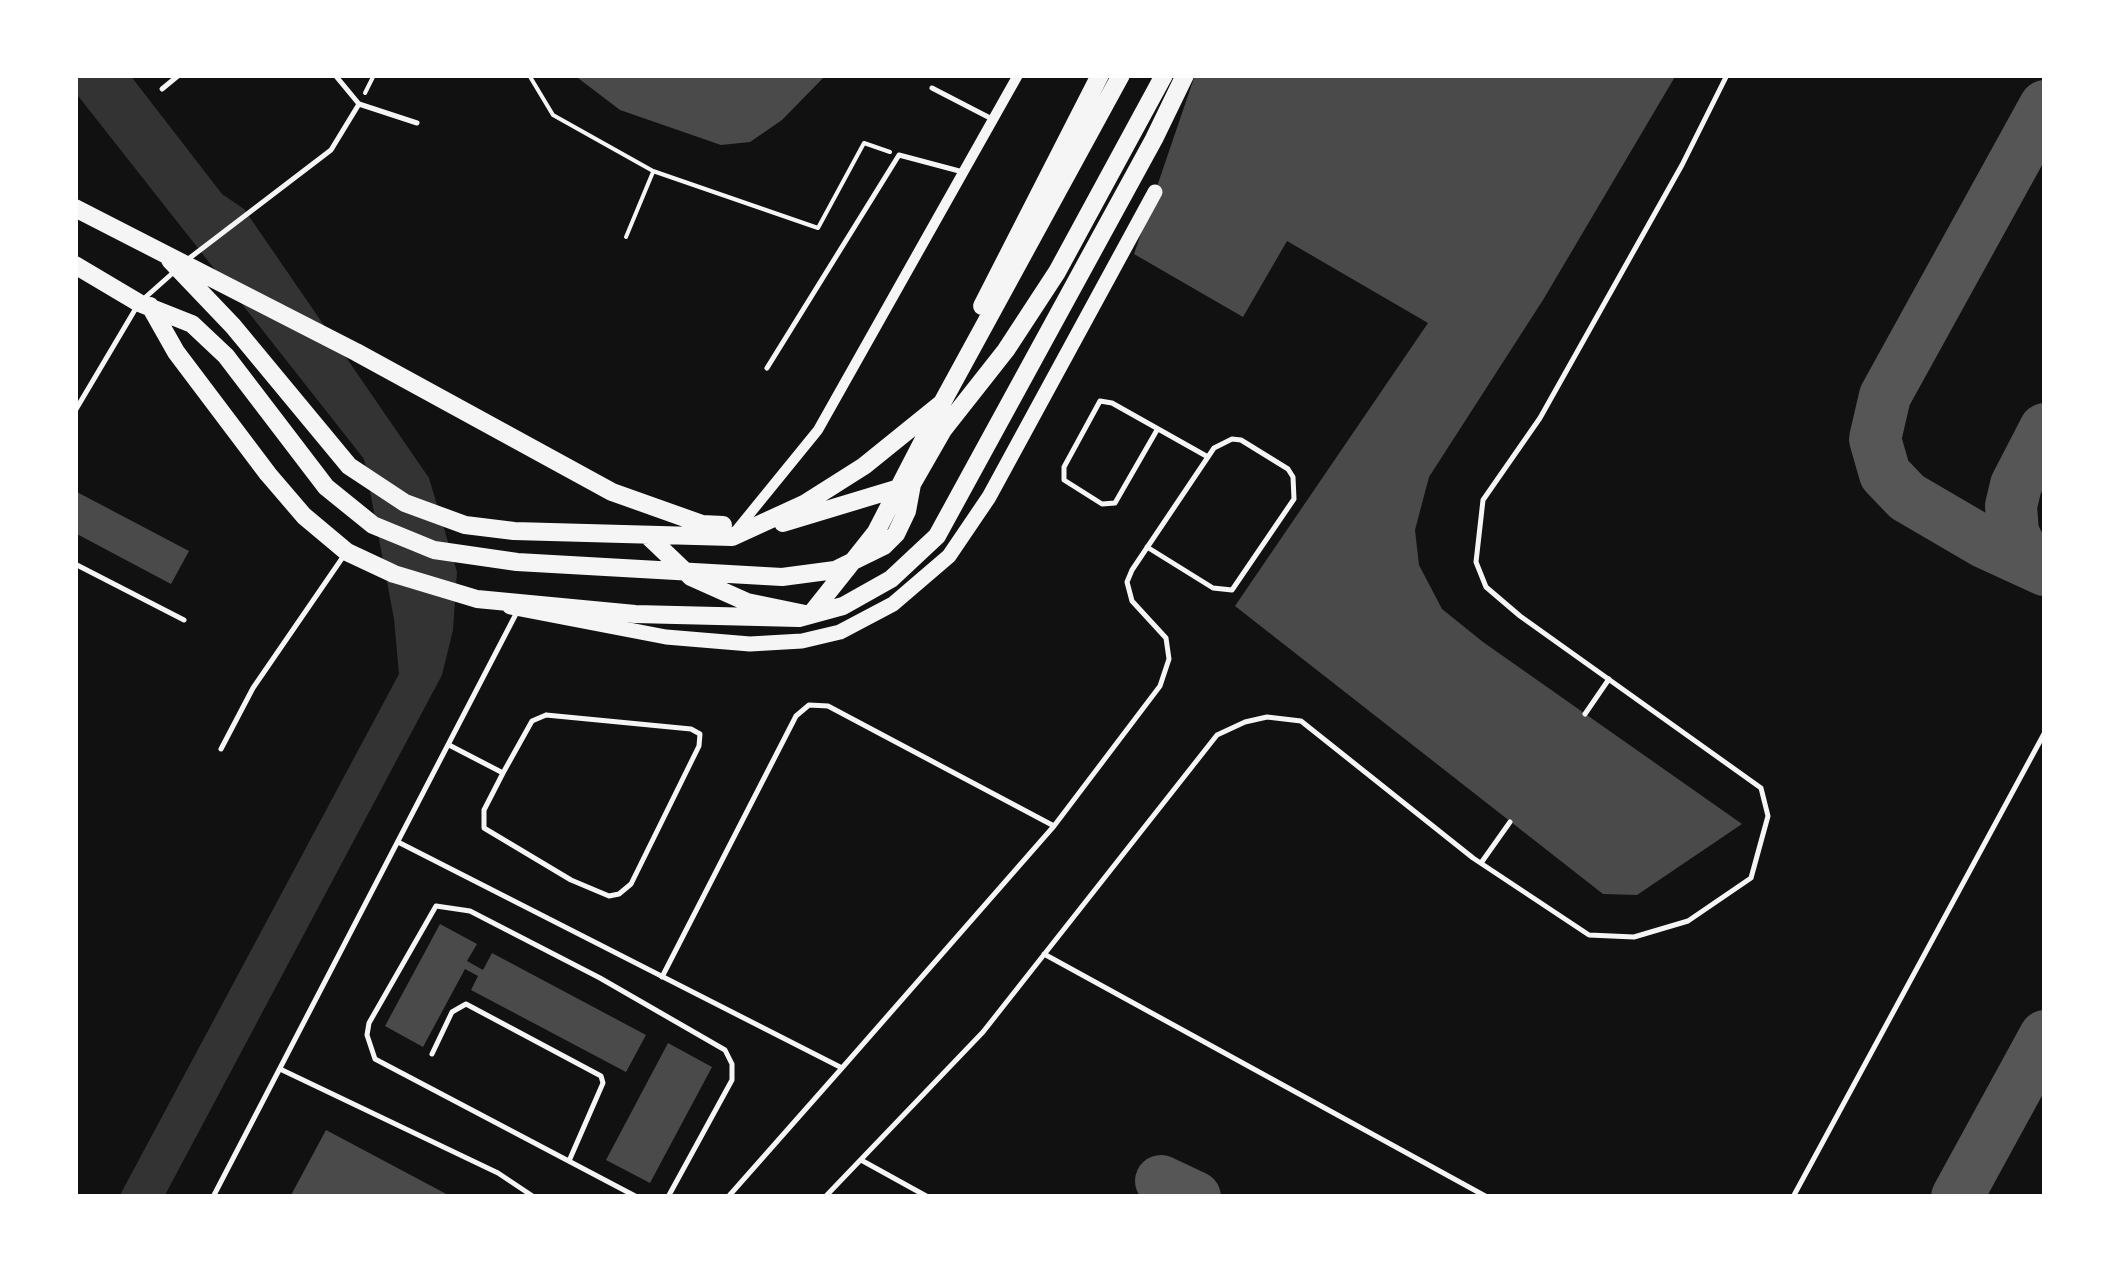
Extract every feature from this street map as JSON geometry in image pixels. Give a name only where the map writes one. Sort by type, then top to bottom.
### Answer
[{"type":"main road","points":[[943,430],[976,317],[1100,75]]},
{"type":"main road","points":[[810,615],[876,532],[1122,75]]},
{"type":"main road","points":[[75,265],[144,305],[192,324],[226,356],[326,487],[373,525],[434,550],[535,563],[782,577],[835,570],[884,546],[907,511],[912,484],[943,430],[1006,350],[1057,272],[1164,75]]},
{"type":"main road","points":[[477,599],[758,620],[810,615],[843,606],[891,579],[936,536],[1154,139],[1185,75]]},
{"type":"main road","points":[[144,305],[268,474],[304,516],[347,552],[394,574],[518,610],[666,638],[750,644],[802,641],[840,632],[893,604],[950,556],[989,496],[1155,192]]},
{"type":"main road","points":[[75,208],[356,352],[612,492],[702,524],[764,528],[912,484]]},
{"type":"main road","points":[[170,260],[233,326],[350,466],[404,503],[465,525],[732,537],[804,504],[864,466],[942,404]]},
{"type":"main road","points":[[648,536],[691,577],[747,602],[810,615]]},
{"type":"street","points":[[732,537],[818,430],[1018,75]]},
{"type":"lane","points":[[162,88],[179,75]]},
{"type":"lane","points":[[335,75],[359,104],[417,123]]},
{"type":"lane","points":[[826,1197],[982,1032],[1217,734],[1267,716],[1301,721],[1481,863],[1589,934],[1634,937],[1688,920],[1751,878],[1768,816],[1761,788],[1486,587],[1476,562],[1482,500],[1540,418],[1727,75]]},
{"type":"lane","points":[[932,88],[994,120]]},
{"type":"lane","points":[[75,410],[144,305],[215,235],[332,150],[359,104]]},
{"type":"lane","points":[[767,368],[898,155],[966,173]]},
{"type":"lane","points":[[1157,430],[1115,503],[1102,504],[1064,480],[1064,468],[1100,401],[1157,430],[1208,457]]},
{"type":"lane","points":[[728,1197],[1054,826],[1167,672],[1166,638],[1126,591],[1132,570],[1208,457],[1221,442],[1241,440],[1288,469],[1293,477],[1294,498],[1232,590],[1213,588],[1148,547]]},
{"type":"lane","points":[[221,748],[253,688],[347,552]]},
{"type":"lane","points":[[75,564],[184,620]]},
{"type":"lane","points":[[213,1197],[518,610]]},
{"type":"lane","points":[[1585,714],[1609,679]]},
{"type":"lane","points":[[662,977],[796,716],[809,705],[828,706],[1054,826]]},
{"type":"lane","points":[[546,714],[691,729],[702,738],[632,884],[609,896],[571,880],[484,828],[484,810],[503,773],[532,722],[546,714]]},
{"type":"lane","points":[[1794,1197],[2045,732]]},
{"type":"lane","points":[[449,745],[503,773]]},
{"type":"lane","points":[[1481,863],[1510,822]]},
{"type":"lane","points":[[398,842],[842,1068]]},
{"type":"lane","points":[[637,1197],[375,1058],[366,1035],[370,1023],[436,906],[470,911],[726,1050],[732,1064],[732,1080],[668,1197]]},
{"type":"lane","points":[[1044,954],[1487,1197]]},
{"type":"lane","points":[[432,1054],[452,1012],[466,1004],[601,1076],[603,1083],[569,1162]]},
{"type":"lane","points":[[280,1069],[498,1173],[534,1197]]},
{"type":"lane","points":[[860,1160],[928,1197]]},
{"type":"path","points":[[359,104],[374,75]]},
{"type":"path","points":[[528,75],[553,116],[653,171],[818,228],[864,142],[898,155]]},
{"type":"path","points":[[626,237],[653,171]]},
{"type":"shaded area","points":[[75,75],[130,75],[222,194],[244,209],[429,478],[457,572],[453,630],[442,675],[164,1197],[119,1197],[399,674],[394,619],[364,459],[75,92]]},
{"type":"building","points":[[574,75],[826,75],[782,120],[750,142],[721,145],[620,110]]},
{"type":"building","points":[[1195,75],[1676,75],[1543,300],[1429,477],[1415,530],[1419,565],[1442,609],[1742,824],[1637,895],[1603,894],[1235,606],[1428,323],[1287,241],[1243,317],[1134,254]]},
{"type":"building","points":[[75,491],[189,551],[171,584],[75,533]]},
{"type":"building","points":[[440,924],[477,944],[467,961],[483,970],[492,953],[646,1035],[626,1072],[471,990],[478,976],[465,969],[423,1047],[385,1026]]},
{"type":"building","points":[[668,1043],[712,1067],[650,1183],[606,1160]]},
{"type":"building","points":[[326,1130],[452,1197],[290,1197]]},
{"type":"taxiway","points":[[2045,106],[1885,396],[1875,439],[1885,474],[1907,497],[1984,542],[2045,570]]},
{"type":"taxiway","points":[[2043,569],[2020,547],[2013,533],[2011,506],[2016,485],[2045,429]]},
{"type":"taxiway","points":[[1957,1197],[2045,1036]]},
{"type":"taxiway","points":[[1161,1181],[1195,1197]]}]
